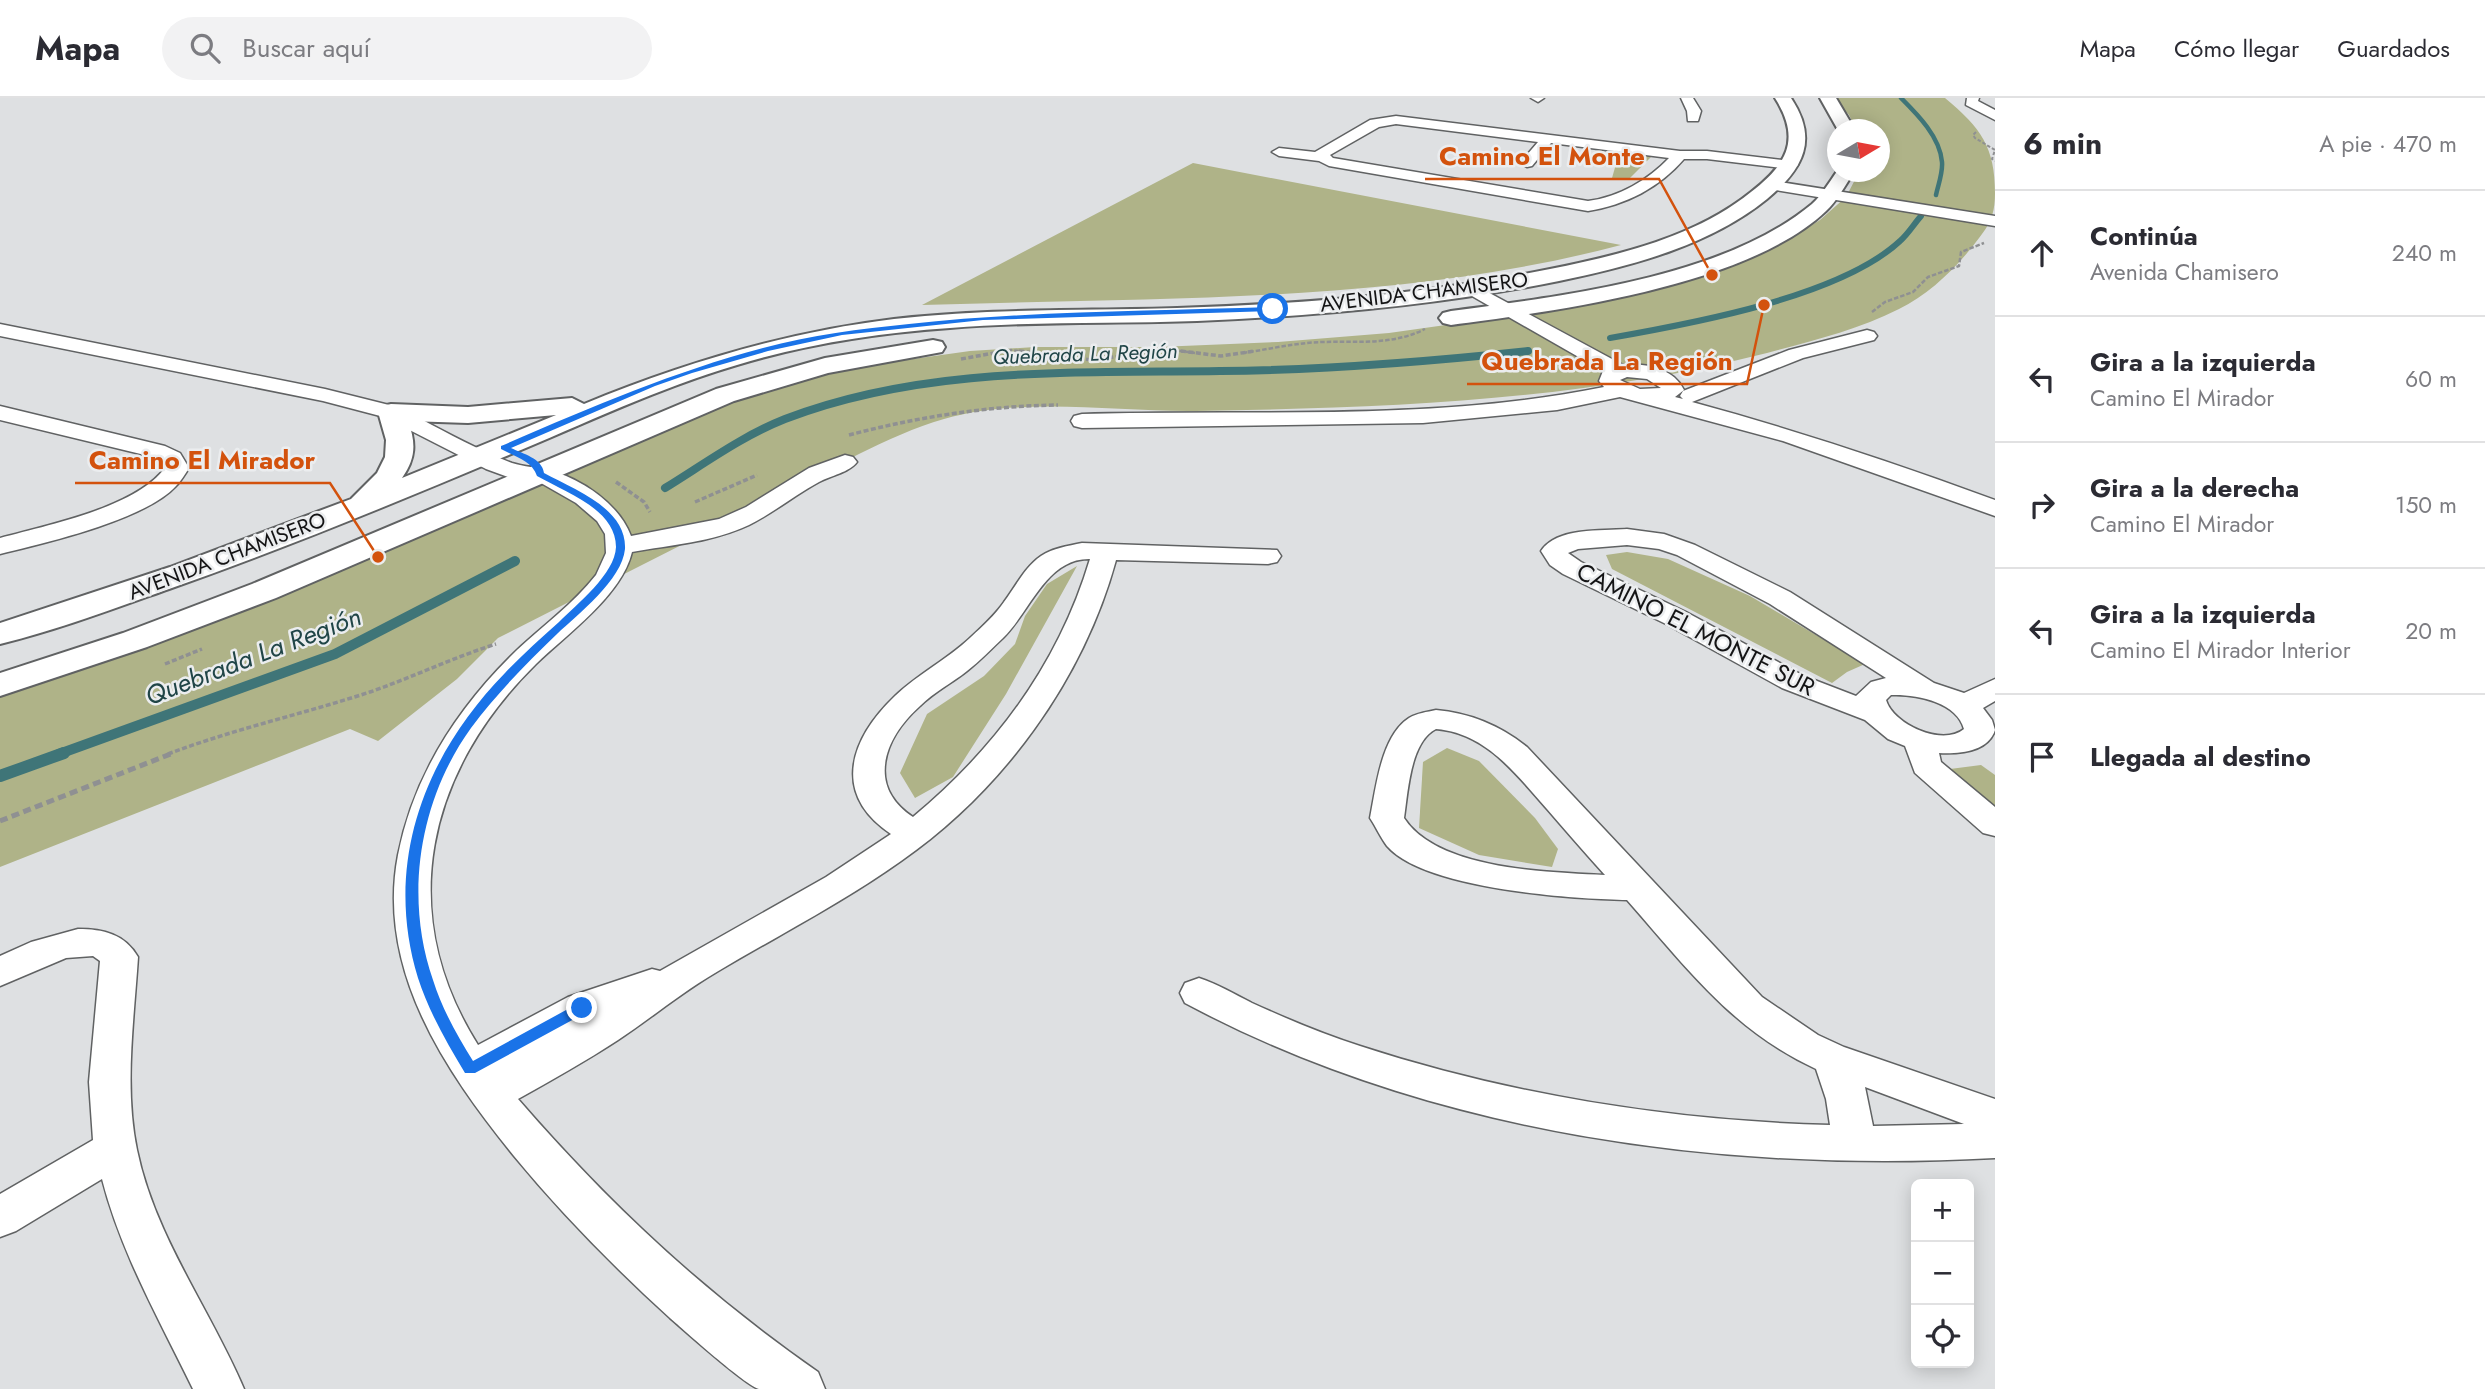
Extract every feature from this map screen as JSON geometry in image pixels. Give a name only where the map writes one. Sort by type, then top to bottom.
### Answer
[{"type":"street","points":[[1688,98],[1694,111],[1693,118]]},
{"type":"street","points":[[1782,177],[1796,152],[1798,131],[1795,116],[1783,98]]},
{"type":"street","points":[[1828,98],[1840,119]]},
{"type":"street","points":[[1973,98],[1971,102],[1978,108],[1995,116]]},
{"type":"street","points":[[1320,157],[1387,115],[1680,155],[1696,162],[1995,214]]},
{"type":"street","points":[[1527,163],[1549,138]]},
{"type":"street","points":[[1279,152],[1320,157],[1329,162],[1588,211],[1652,179],[1680,155]]},
{"type":"street","name":"AVENIDA CHAMISERO","points":[[0,634],[177,576],[492,453],[652,384],[740,356],[877,328],[983,318],[1273,309],[1471,288],[1589,268],[1671,244],[1728,220],[1755,203],[1782,177]]},
{"type":"street","points":[[1838,185],[1995,221]]},
{"type":"street","name":"AVENIDA CHAMISERO","points":[[1427,324],[1637,286],[1716,263],[1790,228],[1838,185]]},
{"type":"street","points":[[1471,288],[1646,396],[1736,419],[1890,469],[1995,509]]},
{"type":"street","points":[[0,330],[325,395],[391,412],[492,453],[512,471],[540,475],[601,509],[615,525],[620,547],[617,561],[600,588],[508,676],[465,728],[429,797],[418,835],[412,881],[415,940],[425,980],[442,1020],[480,1082],[562,1181],[618,1240],[684,1300],[800,1389]]},
{"type":"street","points":[[1646,396],[1667,394],[1673,390],[1682,391],[1796,354],[1867,336]]},
{"type":"street","name":"AVENIDA CHAMISERO","points":[[0,685],[135,640],[264,591],[746,387],[798,372],[865,358],[956,353]]},
{"type":"street","points":[[1082,421],[1415,416],[1491,410],[1562,403],[1650,373],[1736,419]]},
{"type":"street","points":[[391,412],[490,414],[616,400]]},
{"type":"street","points":[[362,505],[384,482],[400,457],[399,438],[391,412]]},
{"type":"street","points":[[0,413],[157,451],[172,458],[177,468],[166,485],[139,501],[0,546]]},
{"type":"street","points":[[620,547],[732,523],[811,475],[845,463]]},
{"type":"street","name":"CAMINO EL MONTE SUR","points":[[1874,713],[1793,682],[1676,618],[1572,568],[1559,559],[1554,551],[1562,545],[1577,541],[1627,537],[1664,542],[1686,550],[1780,598],[1923,689]]},
{"type":"street","points":[[480,1082],[604,1029],[697,966],[848,879],[915,833],[972,781],[1009,737],[1049,682],[1088,609],[1105,551]]},
{"type":"street","points":[[915,833],[896,822],[881,808],[869,784],[872,752],[887,722],[920,690],[952,668],[999,627],[1046,563],[1068,552],[1268,556]]},
{"type":"street","points":[[1908,686],[1923,689],[1964,706],[1977,720],[1986,745],[1970,741],[1948,745],[1919,739],[1892,728],[1874,713],[1870,698],[1882,688],[1908,686]]},
{"type":"street","points":[[1964,706],[1995,688]]},
{"type":"street","points":[[1637,888],[1515,879],[1450,864],[1405,845],[1390,828],[1387,818],[1406,742],[1413,731],[1428,722],[1452,722],[1478,728],[1505,743],[1748,1008],[1804,1046],[1830,1058],[1995,1117]]},
{"type":"street","points":[[1919,739],[1926,766],[1995,825]]},
{"type":"street","points":[[0,972],[51,950],[82,941],[105,944],[113,948],[119,957],[113,1005],[110,1082],[115,1149],[131,1205],[154,1260],[219,1389]]},
{"type":"street","points":[[1199,993],[1263,1027],[1351,1062],[1453,1090],[1629,1125],[1745,1138],[1852,1143],[1995,1140]]},
{"type":"street","points":[[1830,1058],[1846,1089],[1852,1115],[1852,1143]]},
{"type":"street","points":[[0,1217],[115,1149]]},
{"type":"path","points":[[1869,314],[1891,299],[1913,292],[1928,277],[1955,269],[1959,265],[1961,251],[1984,245],[1985,241],[1966,216]]},
{"type":"path","points":[[956,353],[1011,350],[1092,360],[1139,352],[1173,350],[1221,356],[1308,343],[1378,343],[1407,338],[1427,324]]},
{"type":"path","points":[[1678,362],[1712,360]]},
{"type":"path","points":[[0,821],[209,738],[369,692],[413,676],[448,659],[498,643]]},
{"type":"path","points":[[163,664],[203,649]]},
{"type":"green space","points":[[1834,98],[1945,98],[1977,129],[1992,163],[1994,205],[1991,220],[1985,229],[1965,256],[1934,286],[1923,295],[1883,316],[1851,329],[1767,353],[1697,369],[1555,392],[1412,404],[1268,410],[1006,408],[944,419],[901,434],[860,454],[498,638],[457,679],[378,741],[350,729],[0,867],[0,695],[357,564],[661,427],[780,386],[863,366],[970,351],[1278,342],[1389,333],[1467,322],[1735,263],[1784,242],[1820,220],[1846,197],[1854,182],[1890,182],[1890,119],[1851,119]]},
{"type":"green space","points":[[1620,150],[1653,155],[1628,180],[1612,178]]},
{"type":"green space","points":[[1193,163],[1621,245],[1448,279],[1361,288],[1186,298],[922,305]]},
{"type":"green space","points":[[1627,552],[1668,559],[1750,596],[1865,664],[1832,683],[1612,569],[1606,555]]},
{"type":"green space","points":[[1077,566],[1006,694],[953,777],[915,798],[900,773],[927,714],[984,676],[1015,644],[1025,616],[1047,584]]},
{"type":"green space","points":[[1447,748],[1479,761],[1535,818],[1558,849],[1552,867],[1479,855],[1419,828],[1423,762]]},
{"type":"green space","points":[[1981,765],[1995,775],[1995,808],[1950,769]]},
{"type":"waterway","name":"Quebrada La Región","points":[[1901,98],[1927,127],[1937,144],[1942,170],[1936,195]]},
{"type":"waterway","name":"Quebrada La Región","points":[[1610,338],[1721,316],[1803,293],[1874,261],[1900,241],[1921,216]]},
{"type":"waterway","name":"Quebrada La Región","points":[[665,488],[769,426],[837,402],[891,389],[1000,376],[1297,369],[1528,351],[1512,353]]},
{"type":"waterway","name":"Quebrada La Región","points":[[59,754],[335,654],[515,561]]},
{"type":"waterway","name":"Quebrada La Región","points":[[0,776],[64,753]]},
{"type":"place","name":"Camino El Monte","points":[[1712,275]]},
{"type":"place","name":"Quebrada La Región","points":[[1764,305]]},
{"type":"place","name":"Camino El Mirador","points":[[378,557]]},
{"type":"route","points":[[582,1008],[470,1069],[442,1020],[425,980],[415,940],[411,904],[412,869],[429,797],[445,762],[485,701],[600,588],[617,561],[620,547],[615,525],[601,509],[540,475],[539,467],[534,462],[504,448],[652,384],[689,371],[766,349],[842,333],[983,318],[1199,314],[1273,309]]}]
